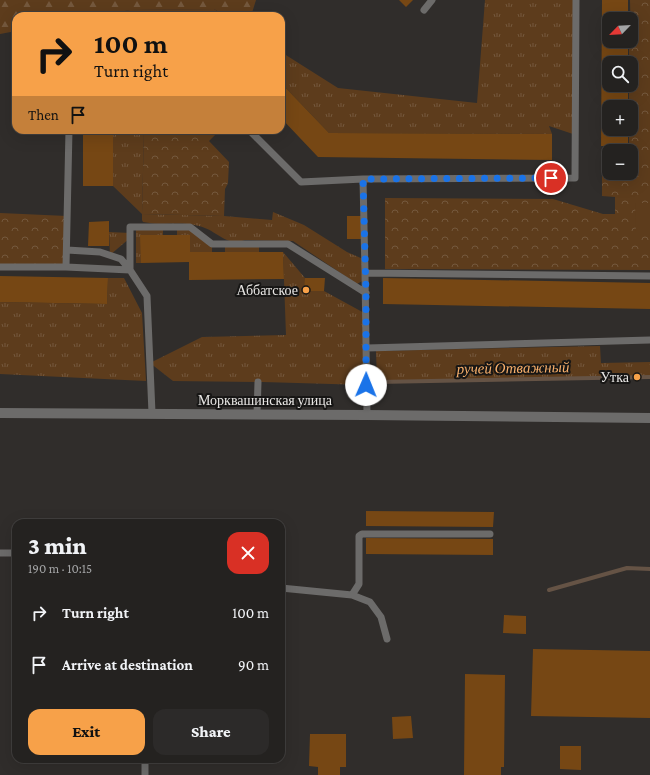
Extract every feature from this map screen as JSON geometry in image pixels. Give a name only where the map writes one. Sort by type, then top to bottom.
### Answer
[{"type":"street","name":"Морквашинская улица","points":[[0,413],[650,418]]},
{"type":"lane","points":[[424,10],[432,0]]},
{"type":"lane","points":[[253,134],[300,182],[363,179],[576,178],[576,0]]},
{"type":"lane","points":[[66,267],[69,134]]},
{"type":"lane","points":[[363,179],[367,415]]},
{"type":"lane","points":[[130,270],[130,227],[190,227],[212,244],[288,244],[366,293]]},
{"type":"lane","points":[[66,250],[100,252],[120,259],[130,270],[147,296],[152,413]]},
{"type":"lane","points":[[0,267],[66,267],[130,270]]},
{"type":"lane","points":[[365,273],[650,276]]},
{"type":"lane","points":[[366,348],[650,340]]},
{"type":"lane","points":[[257,414],[258,382]]},
{"type":"lane","points":[[352,594],[359,584],[359,536],[362,534],[490,534]]},
{"type":"lane","points":[[0,553],[12,553]]},
{"type":"lane","points":[[285,588],[352,594],[370,602],[381,617],[387,639]]},
{"type":"lane","points":[[145,763],[145,775]]},
{"type":"green space","points":[[0,0],[256,0],[252,12],[219,12],[214,9],[130,10],[119,12],[12,12],[12,32],[0,34]]},
{"type":"green space","points":[[485,0],[576,0],[576,135],[549,126],[552,134],[329,133],[285,87],[285,55],[338,88],[477,103]]},
{"type":"green space","points":[[630,0],[650,0],[650,270],[385,269],[385,198],[553,199],[603,214],[615,214],[615,197],[602,196],[602,180],[638,180],[638,144],[629,144],[629,136],[638,136],[638,100],[629,100],[629,92],[638,92],[638,56],[629,56],[629,48],[638,48],[638,12],[630,12]]},
{"type":"green space","points":[[214,9],[219,12],[119,12],[130,10]]},
{"type":"green space","points":[[113,134],[144,134],[142,214],[113,186]]},
{"type":"green space","points":[[144,134],[216,134],[209,141],[229,162],[228,183],[225,189],[224,216],[142,214]]},
{"type":"green space","points":[[635,203],[650,203],[650,232],[636,232]]},
{"type":"green space","points":[[273,212],[304,225],[347,252],[363,259],[364,280],[357,284],[293,241],[245,240],[238,242],[226,240],[199,226],[143,222],[142,214],[224,216],[272,220]]},
{"type":"green space","points":[[0,213],[67,216],[66,267],[0,267]]},
{"type":"green space","points":[[136,227],[163,227],[163,235],[141,235],[141,263],[136,263]]},
{"type":"green space","points":[[177,227],[190,227],[212,244],[212,252],[190,252],[190,235],[177,235]]},
{"type":"green space","points":[[109,232],[130,233],[130,238],[110,255]]},
{"type":"green space","points":[[225,244],[259,244],[259,252],[225,252]]},
{"type":"green space","points":[[283,252],[305,278],[305,291],[324,291],[366,314],[366,385],[173,381],[150,363],[202,337],[286,335]]},
{"type":"green space","points":[[108,278],[124,278],[142,313],[146,381],[0,374],[0,302],[107,304]]},
{"type":"green space","points":[[600,346],[601,363],[650,362],[650,377],[377,382],[376,351]]},
{"type":"building","points":[[399,0],[413,0],[406,7]]},
{"type":"building","points":[[602,0],[628,0],[628,12],[602,12],[602,48],[628,48],[628,56],[602,56],[602,92],[628,92],[628,100],[602,100],[602,136],[628,136],[628,144],[602,144],[601,146]]},
{"type":"building","points":[[285,87],[329,133],[552,134],[552,160],[318,157],[285,122]]},
{"type":"building","points":[[83,134],[113,134],[113,186],[83,186]]},
{"type":"building","points":[[347,216],[362,216],[362,239],[347,239]]},
{"type":"building","points":[[109,221],[109,246],[88,246],[89,222]]},
{"type":"building","points":[[140,235],[190,235],[190,252],[283,252],[284,279],[189,280],[189,262],[141,263]]},
{"type":"building","points":[[0,276],[108,278],[107,304],[0,302]]},
{"type":"building","points":[[305,278],[325,278],[324,291],[304,291]]},
{"type":"building","points":[[383,278],[650,283],[650,309],[383,304]]},
{"type":"building","points":[[366,511],[494,512],[493,527],[366,526]]},
{"type":"building","points":[[366,538],[493,539],[493,555],[366,554]]},
{"type":"building","points":[[504,615],[526,616],[526,634],[503,633]]},
{"type":"building","points":[[533,649],[650,651],[650,718],[531,716]]},
{"type":"building","points":[[465,674],[505,675],[504,767],[501,767],[501,775],[464,775]]},
{"type":"building","points":[[411,716],[413,738],[393,739],[392,717]]},
{"type":"building","points":[[310,734],[346,734],[346,767],[340,767],[340,775],[318,775],[318,767],[309,766]]},
{"type":"building","points":[[560,746],[581,746],[581,770],[560,769]]},
{"type":"waterway","name":"ручей Отважный","points":[[377,382],[650,377]]},
{"type":"waterway","name":"ручей Отважный","points":[[549,590],[627,568],[650,569]]},
{"type":"place","name":"Аббатское","points":[[306,290]]},
{"type":"place","name":"Утка","points":[[637,377]]},
{"type":"route","points":[[366,385],[366,293],[363,179],[551,178]]}]
